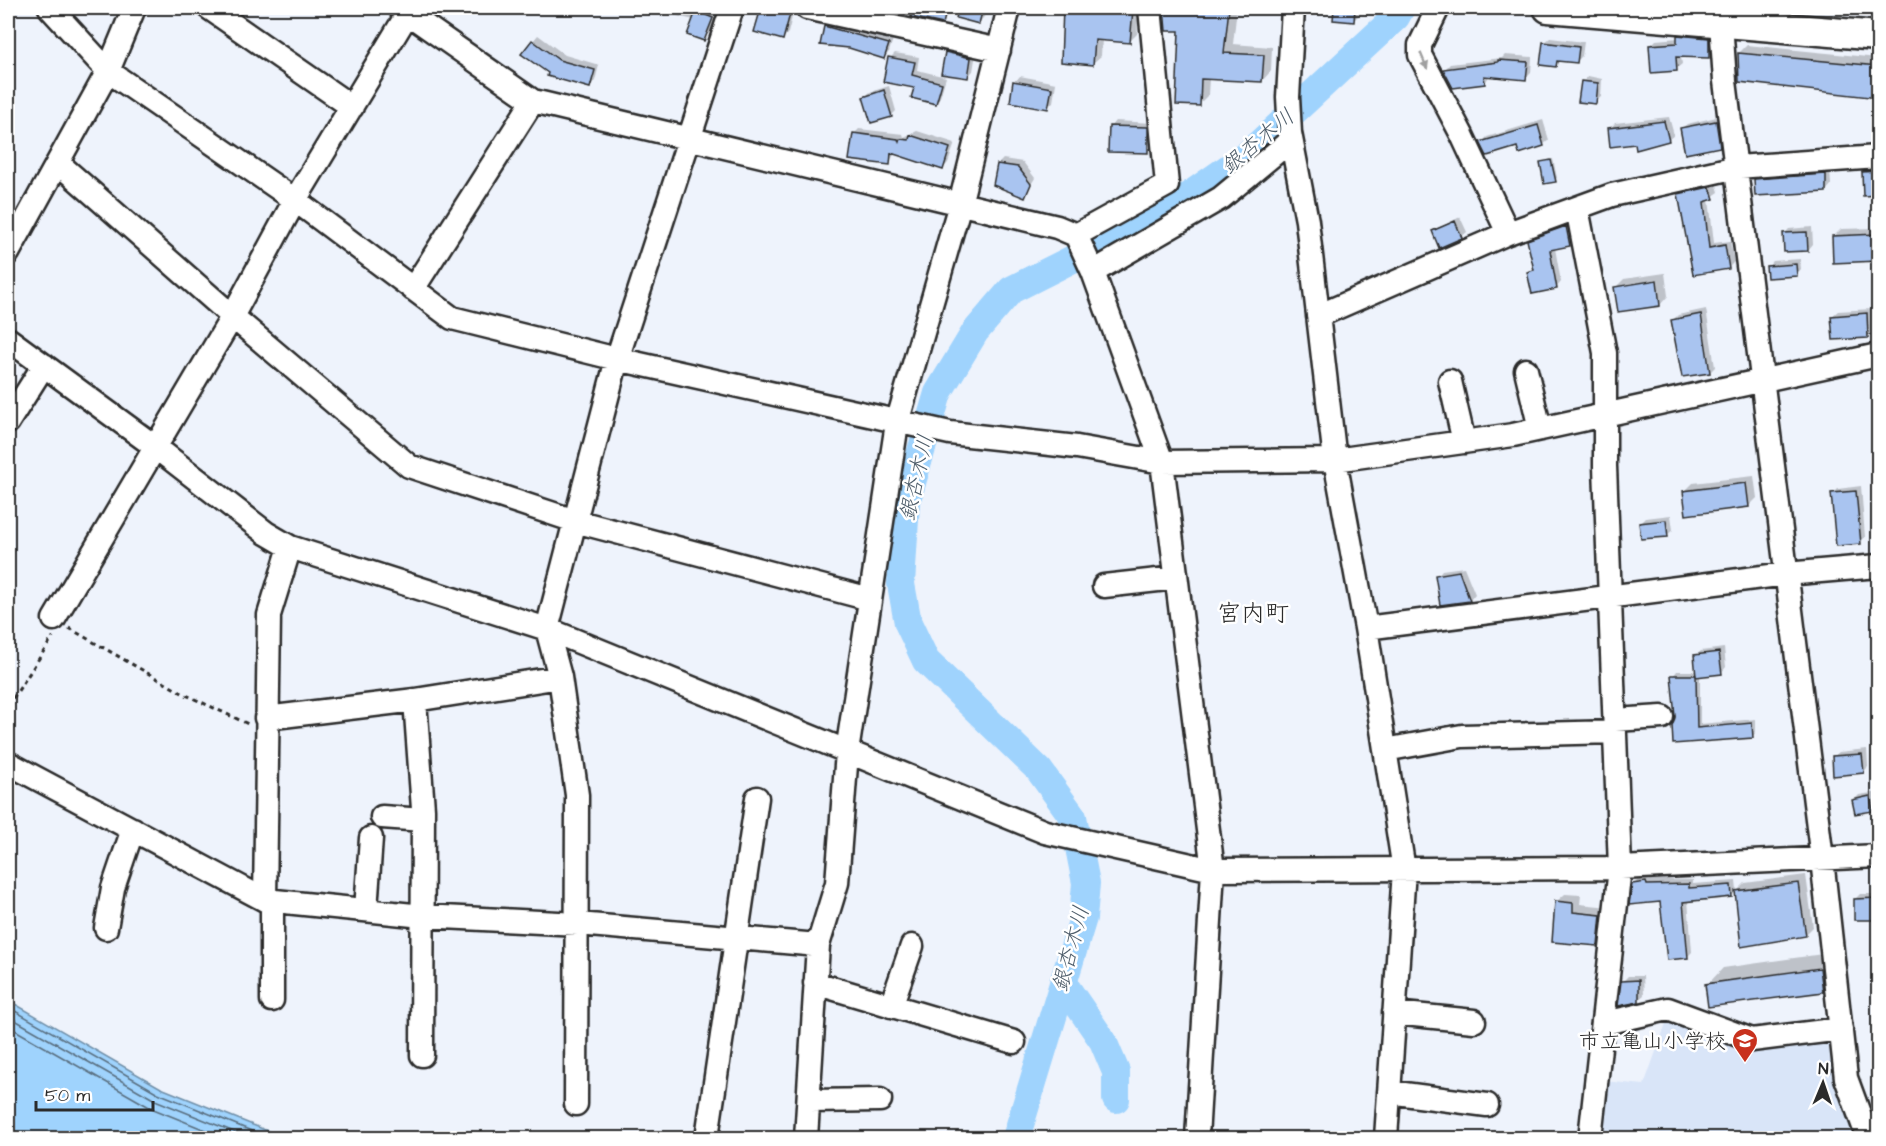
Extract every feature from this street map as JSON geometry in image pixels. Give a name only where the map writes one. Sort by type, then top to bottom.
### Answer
[{"type":"main road","points":[[1548,8],[1720,15],[1878,36]]},
{"type":"street","points":[[50,8],[108,71],[295,200],[452,318],[897,423],[950,433],[1077,447],[1162,462],[1335,460],[1540,429],[1604,413],[1878,355]]},
{"type":"street","points":[[8,253],[108,71],[134,8]]},
{"type":"street","points":[[209,8],[351,107]]},
{"type":"street","points":[[576,1104],[578,795],[560,677],[547,629],[618,359],[732,8]]},
{"type":"street","points":[[807,8],[999,50]]},
{"type":"street","points":[[806,1138],[818,945],[837,883],[847,752],[897,423],[960,204],[1009,8]]},
{"type":"street","points":[[1076,236],[1167,185],[1150,8]]},
{"type":"street","points":[[1293,8],[1288,97],[1291,136],[1307,221],[1335,460],[1366,628],[1404,870],[1386,1138]]},
{"type":"street","points":[[1438,8],[1420,45],[1420,55],[1462,135],[1508,233]]},
{"type":"street","points":[[58,621],[154,446],[232,316],[295,200],[406,9],[533,101],[1057,227],[1076,236],[1093,272],[1162,462],[1213,870],[1197,1138]]},
{"type":"street","points":[[1720,15],[1725,81],[1822,859],[1846,1078],[1868,1138]]},
{"type":"street","points":[[413,289],[533,101]]},
{"type":"street","points":[[1093,272],[1221,198],[1291,136]]},
{"type":"street","points":[[1318,316],[1508,233],[1612,195],[1737,166],[1878,157]]},
{"type":"street","points":[[57,163],[409,466],[575,521],[870,599]]},
{"type":"street","points":[[1577,208],[1605,353],[1604,413],[1620,868],[1605,1023],[1590,1138]]},
{"type":"street","points":[[8,339],[154,446],[266,533],[290,547],[547,629],[1046,832],[1213,870],[1620,868],[1878,856]]},
{"type":"street","points":[[8,422],[44,365]]},
{"type":"street","points":[[1526,370],[1540,429]]},
{"type":"street","points":[[1450,381],[1464,442]]},
{"type":"street","points":[[272,1000],[268,900],[269,615],[290,547]]},
{"type":"street","points":[[1366,628],[1786,574],[1878,566]]},
{"type":"street","points":[[1104,586],[1176,578]]},
{"type":"street","points":[[267,725],[560,677]]},
{"type":"street","points":[[415,700],[423,820],[423,916],[432,957],[422,1055]]},
{"type":"street","points":[[1385,750],[1462,736],[1615,726],[1662,717]]},
{"type":"street","points":[[8,763],[268,900],[423,916],[578,924],[818,945]]},
{"type":"street","points":[[707,1137],[757,798]]},
{"type":"street","points":[[382,817],[423,820]]},
{"type":"street","points":[[106,928],[117,895],[133,829]]},
{"type":"street","points":[[366,910],[371,838]]},
{"type":"street","points":[[891,1006],[912,946]]},
{"type":"street","points":[[815,983],[1014,1042]]},
{"type":"street","points":[[1605,1023],[1668,1009],[1752,1040],[1841,1029]]},
{"type":"street","points":[[1394,1013],[1474,1021]]},
{"type":"street","points":[[1389,1092],[1487,1105]]},
{"type":"street","points":[[809,1101],[880,1100]]},
{"type":"path","points":[[8,706],[58,621],[184,694],[267,725]]},
{"type":"shaded area","name":"市立亀山小学校","points":[[1669,1015],[1751,1047],[1835,1040],[1862,1138],[1598,1138],[1604,1081],[1644,1085]]},
{"type":"water","points":[[8,1000],[161,1088],[285,1138],[8,1138]]},
{"type":"building","points":[[761,8],[790,14],[783,40],[754,32]]},
{"type":"building","points":[[959,8],[983,8],[979,24],[956,18]]},
{"type":"building","points":[[1063,8],[1133,9],[1130,43],[1095,40],[1093,65],[1061,62]]},
{"type":"building","points":[[1164,8],[1229,8],[1224,53],[1264,55],[1262,82],[1201,79],[1200,106],[1176,105],[1179,31],[1166,31]]},
{"type":"building","points":[[1334,8],[1355,8],[1354,22],[1333,20]]},
{"type":"building","points":[[913,9],[945,16],[943,24],[911,17]]},
{"type":"building","points":[[696,11],[713,18],[704,41],[687,35]]},
{"type":"building","points":[[824,26],[889,44],[884,59],[849,48],[820,45]]},
{"type":"building","points":[[1677,35],[1709,38],[1709,58],[1676,57],[1677,71],[1651,73],[1649,45],[1677,43]]},
{"type":"building","points":[[532,40],[559,60],[595,70],[590,88],[547,76],[548,73],[521,54]]},
{"type":"building","points":[[1543,42],[1579,47],[1577,63],[1557,61],[1556,67],[1540,65]]},
{"type":"building","points":[[945,52],[971,58],[968,78],[941,74]]},
{"type":"building","points":[[1738,53],[1878,66],[1878,98],[1739,82]]},
{"type":"building","points":[[888,57],[915,62],[912,75],[942,83],[936,104],[911,98],[914,88],[883,82]]},
{"type":"building","points":[[1498,60],[1528,62],[1526,80],[1484,76],[1485,84],[1453,88],[1443,69],[1498,62]]},
{"type":"building","points":[[1013,81],[1052,88],[1048,109],[1010,102]]},
{"type":"building","points":[[1581,81],[1598,83],[1596,104],[1578,102]]},
{"type":"building","points":[[884,90],[892,117],[871,123],[863,97]]},
{"type":"building","points":[[1664,121],[1669,141],[1636,150],[1635,144],[1610,147],[1608,128]]},
{"type":"building","points":[[1716,121],[1720,147],[1685,154],[1680,128]]},
{"type":"building","points":[[1538,125],[1544,146],[1519,154],[1517,147],[1487,156],[1480,142]]},
{"type":"building","points":[[1109,126],[1148,127],[1148,153],[1108,152]]},
{"type":"building","points":[[853,133],[898,139],[899,142],[900,139],[909,140],[910,135],[950,148],[943,170],[891,153],[890,165],[849,160]]},
{"type":"building","points":[[1551,160],[1556,182],[1544,184],[1540,162]]},
{"type":"building","points":[[997,164],[1018,167],[1031,184],[1025,198],[993,185]]},
{"type":"building","points":[[1878,171],[1878,195],[1863,196],[1862,172]]},
{"type":"building","points":[[1826,174],[1826,192],[1755,196],[1754,179]]},
{"type":"building","points":[[1710,187],[1714,199],[1704,202],[1709,248],[1725,245],[1729,269],[1693,275],[1678,194]]},
{"type":"building","points":[[1455,221],[1462,238],[1439,248],[1432,231]]},
{"type":"building","points":[[1566,226],[1570,246],[1550,250],[1557,289],[1532,294],[1527,272],[1534,270],[1527,240]]},
{"type":"building","points":[[1807,232],[1808,251],[1784,252],[1783,233]]},
{"type":"building","points":[[1878,234],[1878,261],[1833,263],[1832,236]]},
{"type":"building","points":[[1796,264],[1797,276],[1767,278],[1766,266]]},
{"type":"building","points":[[1657,280],[1660,306],[1618,312],[1614,287]]},
{"type":"building","points":[[1867,313],[1868,338],[1833,340],[1831,316]]},
{"type":"building","points":[[1701,314],[1710,373],[1682,377],[1671,320]]},
{"type":"building","points":[[1746,483],[1749,507],[1686,515],[1683,491]]},
{"type":"building","points":[[1856,491],[1861,544],[1836,546],[1831,493]]},
{"type":"building","points":[[1666,520],[1668,537],[1641,539],[1639,523]]},
{"type":"building","points":[[1459,571],[1470,601],[1440,605],[1435,575]]},
{"type":"building","points":[[1719,652],[1722,674],[1696,677],[1694,655]]},
{"type":"building","points":[[1671,675],[1696,675],[1697,728],[1752,723],[1753,738],[1673,744],[1672,725],[1675,717]]},
{"type":"building","points":[[1862,754],[1864,773],[1833,776],[1832,756]]},
{"type":"building","points":[[1870,796],[1873,811],[1855,814],[1852,800]]},
{"type":"building","points":[[1646,882],[1647,885],[1689,884],[1689,888],[1731,885],[1732,897],[1683,902],[1688,958],[1667,960],[1660,902],[1629,905],[1632,884]]},
{"type":"building","points":[[1798,883],[1806,936],[1741,947],[1735,891]]},
{"type":"building","points":[[1878,898],[1878,920],[1854,920],[1854,899]]},
{"type":"building","points":[[1555,901],[1573,903],[1573,912],[1601,915],[1598,946],[1552,942]]},
{"type":"building","points":[[1820,968],[1823,992],[1708,1007],[1705,984]]},
{"type":"building","points":[[1639,980],[1639,1002],[1618,1006],[1621,981]]},
{"type":"waterway","name":"銀杏木川","points":[[1016,1138],[1083,918],[1086,883],[1073,817],[1039,770],[926,661],[908,623],[901,584],[906,503],[938,393],[975,332],[1011,290],[1164,213],[1247,155],[1396,17],[1401,8]]},
{"type":"waterway","points":[[1063,983],[1103,1041],[1116,1072],[1116,1099]]},
{"type":"place","name":"市立亀山小学校","points":[[1745,1064]]},
{"type":"district","name":"宮内町","points":[[1253,614]]}]
